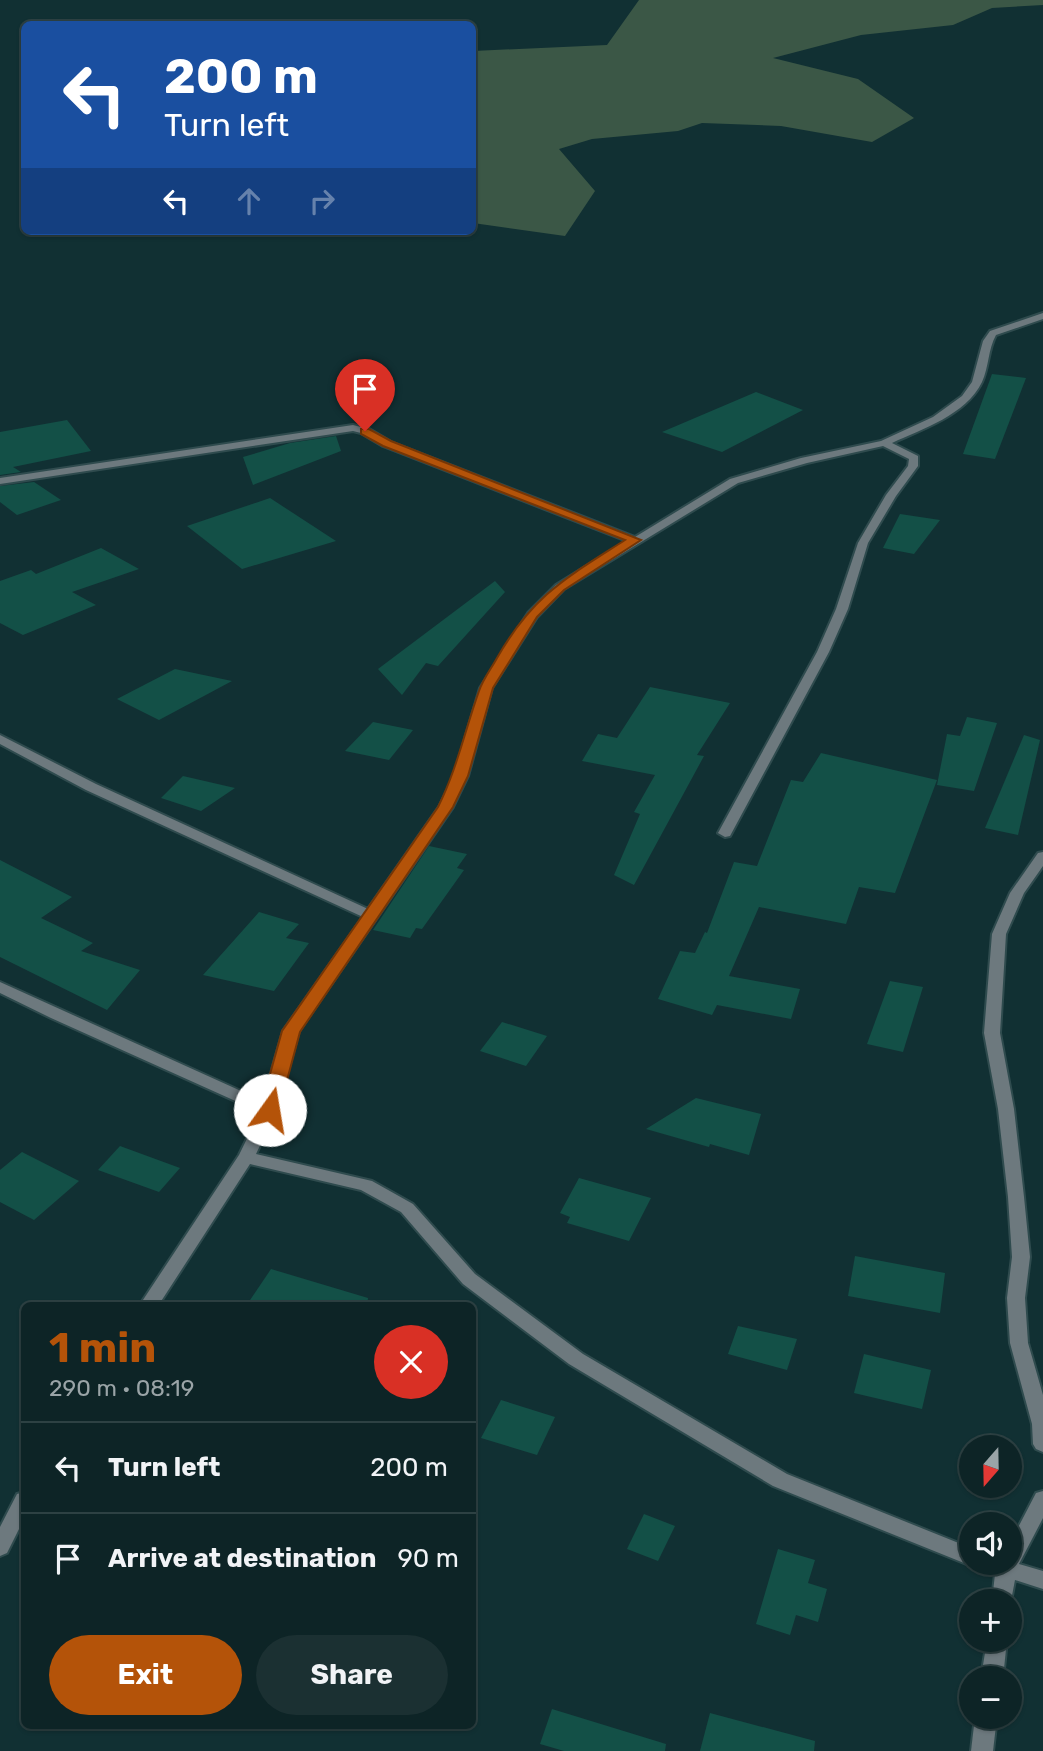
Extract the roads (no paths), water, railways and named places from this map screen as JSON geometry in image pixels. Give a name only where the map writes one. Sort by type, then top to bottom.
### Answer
[{"type":"street","points":[[151,1302],[246,1157],[270,1110],[291,1031],[446,807],[461,776],[486,688],[532,615],[560,587],[734,481],[805,460],[884,443],[936,419],[965,398],[977,382],[988,341],[993,333],[1043,316]]},
{"type":"street","points":[[0,481],[354,428],[387,444],[634,540]]},
{"type":"street","points":[[725,833],[823,652],[842,610],[863,543],[891,495],[913,466],[914,458],[884,443]]},
{"type":"street","points":[[0,739],[91,787],[372,916]]},
{"type":"street","points":[[1043,856],[1017,893],[999,934],[992,1033],[1006,1109],[1018,1221],[1021,1257],[1016,1298],[1019,1343],[1042,1424],[1043,1444]]},
{"type":"street","points":[[0,987],[270,1110]]},
{"type":"street","points":[[246,1157],[366,1185],[407,1208],[469,1279],[576,1359],[780,1480],[959,1552]]},
{"type":"street","points":[[1022,1529],[1043,1499]]},
{"type":"street","points":[[0,1548],[21,1506]]},
{"type":"street","points":[[1022,1574],[1043,1580]]},
{"type":"street","points":[[982,1751],[985,1729]]}]
